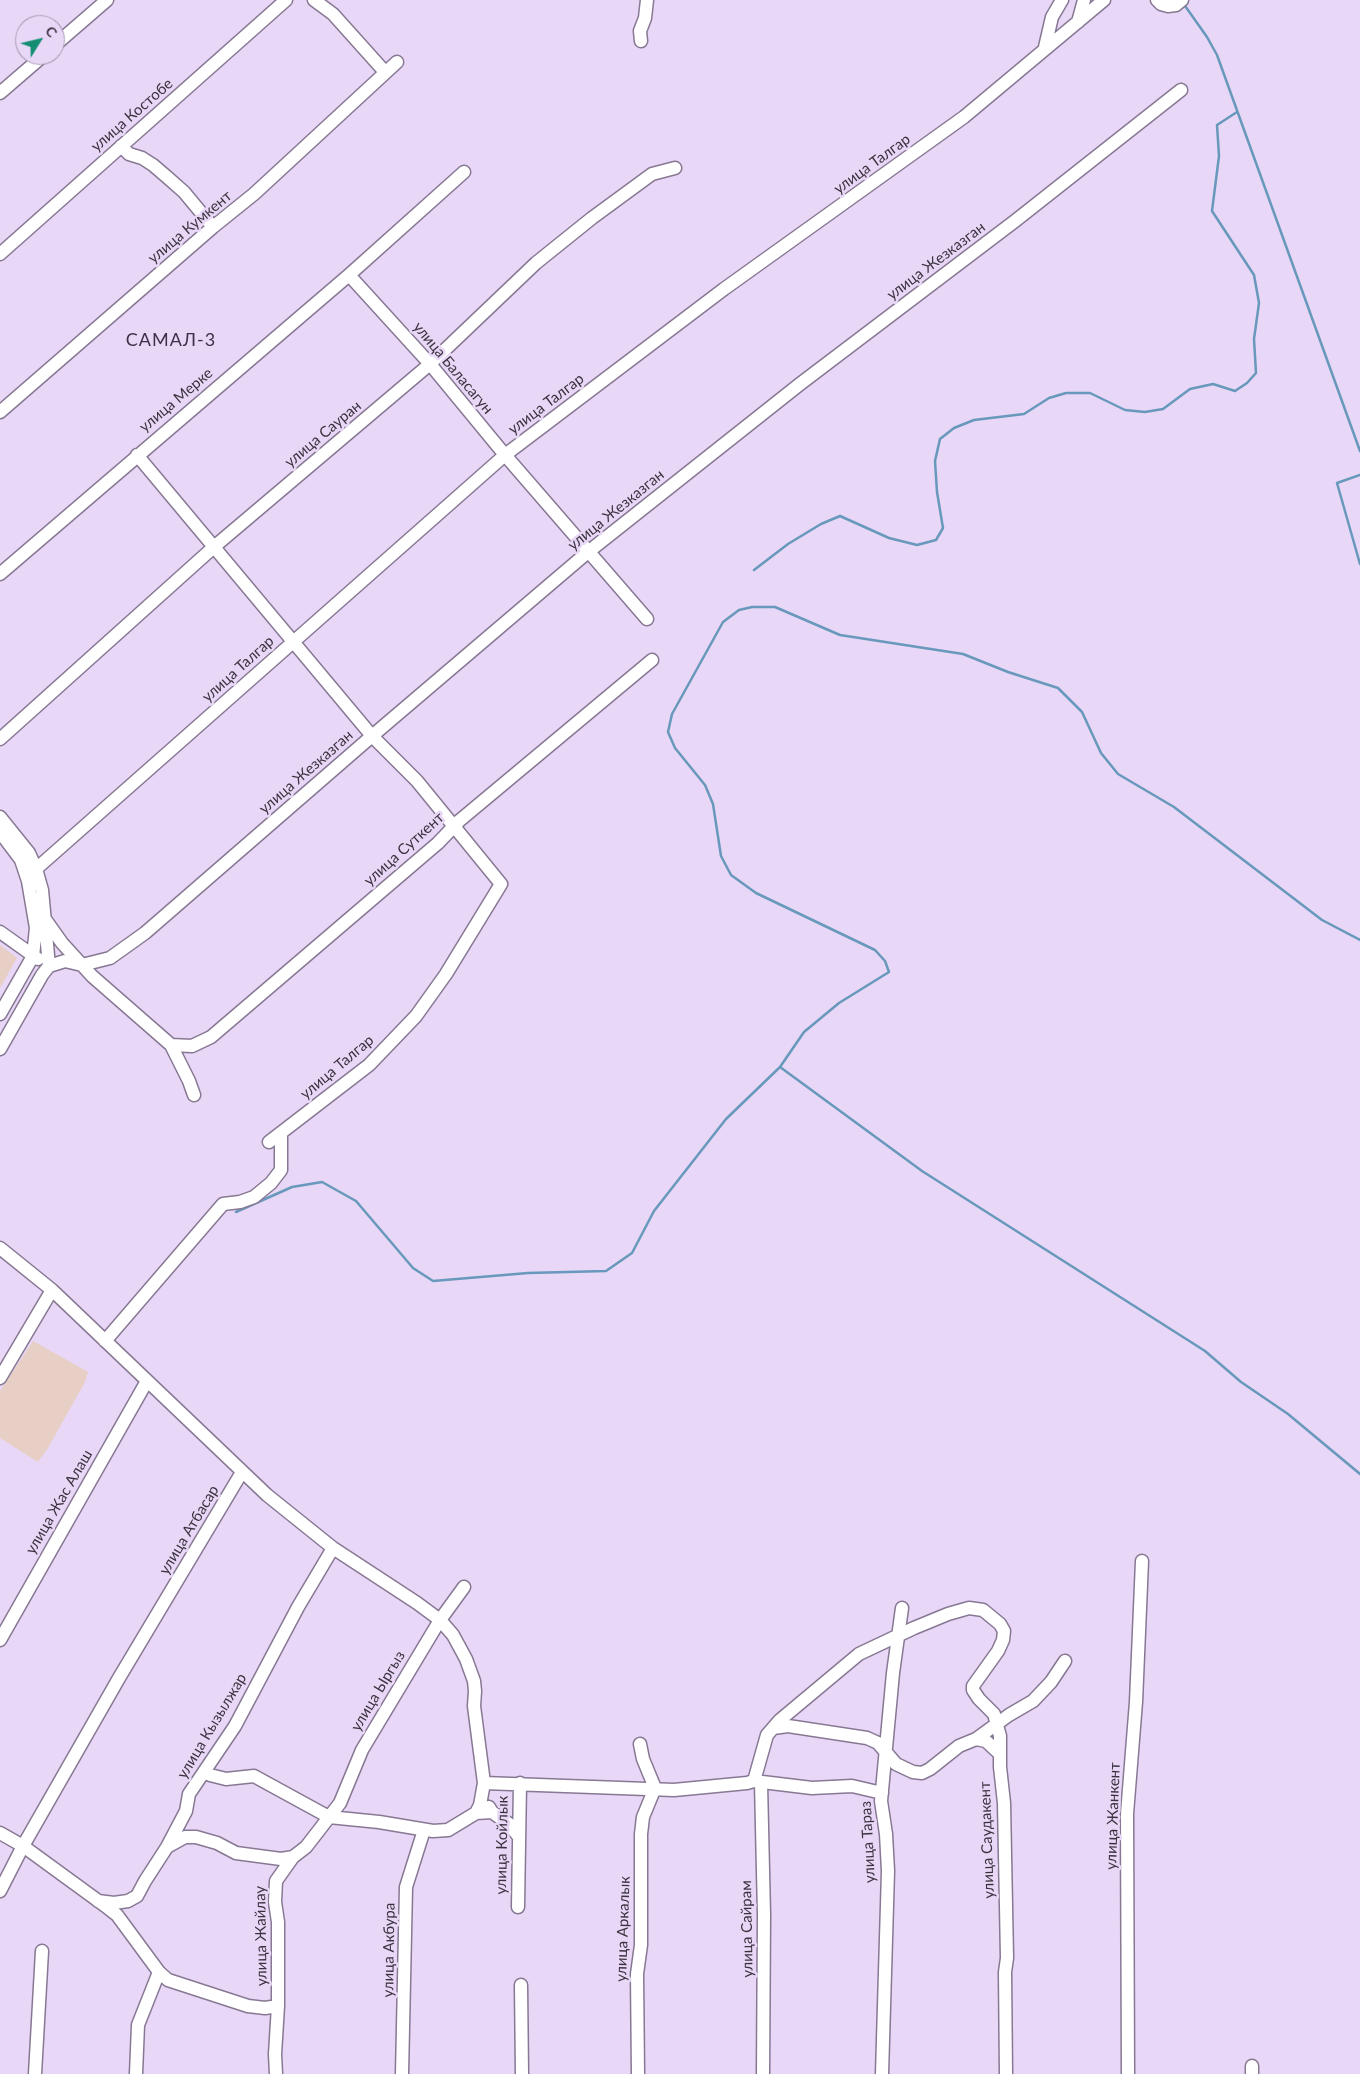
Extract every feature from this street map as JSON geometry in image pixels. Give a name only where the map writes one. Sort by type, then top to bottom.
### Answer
[{"type":"street","points":[[65,36],[107,0]]},
{"type":"street","name":"улица Костобе","points":[[0,254],[286,0]]},
{"type":"street","points":[[314,0],[333,14],[385,72]]},
{"type":"street","points":[[641,41],[640,31],[645,18],[647,0]]},
{"type":"street","points":[[1045,47],[1052,17],[1062,0]]},
{"type":"street","points":[[1078,22],[1084,0]]},
{"type":"street","name":"улица Талгар","points":[[36,869],[506,455],[724,289],[964,117],[1045,47],[1104,0]]},
{"type":"street","points":[[1157,0],[1161,4],[1168,6],[1176,5],[1182,0]]},
{"type":"street","name":"улица Кумкент","points":[[0,412],[212,227],[254,194],[397,62]]},
{"type":"street","points":[[0,93],[32,65]]},
{"type":"street","name":"улица Жезказган","points":[[49,966],[65,961],[82,965],[110,958],[145,933],[588,552],[800,384],[1015,222],[1181,90]]},
{"type":"street","points":[[121,146],[129,154],[153,164],[167,176],[184,192],[212,227]]},
{"type":"street","name":"улица Сауран","points":[[0,739],[215,546],[430,364],[536,263],[592,218],[652,174],[675,168]]},
{"type":"street","name":"улица Мерке","points":[[0,574],[349,275],[464,172]]},
{"type":"street","name":"улица Баласагун","points":[[349,275],[430,364],[588,552],[647,619]]},
{"type":"street","points":[[137,455],[372,736],[416,781],[453,827]]},
{"type":"street","name":"улица Суткент","points":[[171,1045],[192,1046],[210,1037],[438,843],[453,827],[652,660]]},
{"type":"street","points":[[0,817],[29,853],[36,869],[42,890],[49,966],[0,1049]]},
{"type":"street","name":"улица Талгар","points":[[269,1142],[369,1065],[416,1016],[446,974],[501,884],[453,827]]},
{"type":"street","points":[[0,832],[21,860],[28,881],[36,928],[33,956],[0,1014]]},
{"type":"street","points":[[45,919],[82,965],[171,1045],[194,1095]]},
{"type":"street","points":[[0,932],[49,966]]},
{"type":"street","points":[[105,1341],[223,1204],[240,1202],[254,1196],[271,1183],[281,1170],[281,1134]]},
{"type":"street","points":[[0,1248],[52,1290],[267,1495],[333,1548],[440,1620],[453,1634],[462,1649],[474,1681],[476,1721],[484,1783],[482,1796],[476,1812]]},
{"type":"street","points":[[0,1378],[52,1290]]},
{"type":"street","name":"улица Жас Алаш","points":[[0,1640],[147,1381]]},
{"type":"street","name":"улица Атбасар","points":[[0,1891],[23,1846],[119,1678],[242,1472]]},
{"type":"street","name":"улица Кызылжар","points":[[98,1901],[114,1903],[128,1901],[137,1896],[144,1881],[167,1847],[186,1812],[189,1794],[235,1726],[298,1607],[333,1548]]},
{"type":"street","name":"улица Жанкент","points":[[1128,2074],[1127,1814],[1136,1702],[1142,1560]]},
{"type":"street","name":"улица Ыргыз","points":[[329,1817],[340,1802],[362,1750],[440,1620],[464,1587]]},
{"type":"street","name":"улица Тараз","points":[[882,2074],[888,1871],[882,1793],[902,1608]]},
{"type":"street","points":[[773,1728],[859,1654],[948,1614],[970,1608],[983,1610],[1000,1624],[1004,1631],[1003,1640],[998,1651],[973,1686],[973,1690],[994,1714],[998,1722]]},
{"type":"street","points":[[773,1728],[788,1726],[867,1738],[878,1743],[896,1764],[922,1773],[942,1761],[959,1746],[976,1739],[998,1722],[1033,1701],[1065,1661]]},
{"type":"street","name":"улица Саудакент","points":[[998,1722],[1004,1803],[1007,1958],[1005,1972],[1006,2074]]},
{"type":"street","name":"улица Сайрам","points":[[763,2074],[764,1914],[757,1782],[764,1744],[773,1728]]},
{"type":"street","points":[[976,1739],[986,1741],[1000,1754]]},
{"type":"street","points":[[640,1744],[642,1759],[655,1788]]},
{"type":"street","points":[[204,1772],[226,1779],[254,1776],[329,1817],[440,1831],[448,1830],[476,1812],[492,1812]]},
{"type":"street","points":[[484,1783],[674,1790],[757,1782],[812,1788],[852,1786],[882,1793]]},
{"type":"street","name":"улица Койлык","points":[[518,1907],[520,1837],[518,1803],[520,1783]]},
{"type":"street","name":"улица Аркалык","points":[[638,2074],[637,1974],[641,1945],[641,1834],[643,1817],[655,1788]]},
{"type":"street","points":[[482,1796],[492,1812],[509,1824],[520,1837]]},
{"type":"street","name":"улица Жайлау","points":[[276,2074],[278,1922],[274,1886],[277,1878],[293,1857],[306,1847],[329,1817]]},
{"type":"street","name":"улица Акбура","points":[[402,2074],[406,1887],[424,1830]]},
{"type":"street","points":[[0,1833],[23,1846],[117,1915],[159,1972],[175,1983],[248,2006],[265,2008],[278,2006]]},
{"type":"street","points":[[167,1847],[185,1837],[196,1837],[212,1841],[236,1853],[287,1860],[293,1857]]},
{"type":"street","points":[[271,1858],[276,1864],[277,1878]]},
{"type":"street","points":[[35,2074],[42,1951]]},
{"type":"street","points":[[136,2074],[138,2025],[159,1972]]},
{"type":"street","points":[[521,1985],[522,2074]]},
{"type":"shaded area","points":[[0,945],[17,958],[0,988]]},
{"type":"shaded area","points":[[33,1341],[88,1372],[85,1382],[48,1448],[38,1462],[0,1438],[0,1391]]},
{"type":"waterway","points":[[1183,3],[1217,55],[1360,451]]},
{"type":"waterway","points":[[754,570],[788,544],[821,524],[840,516],[889,538],[917,545],[936,540],[943,528],[937,492],[935,461],[940,439],[954,428],[974,420],[1024,414],[1049,398],[1066,393],[1090,393],[1125,410],[1145,412],[1163,409],[1190,389],[1213,384],[1235,391],[1247,383],[1256,373],[1254,339],[1259,303],[1254,275],[1212,211],[1219,156],[1217,125],[1237,112]]},
{"type":"waterway","points":[[1360,475],[1337,483],[1360,564]]},
{"type":"waterway","points":[[236,1212],[292,1187],[322,1182],[356,1201],[413,1268],[433,1281],[528,1273],[606,1271],[632,1253],[654,1211],[726,1119],[780,1067],[804,1032],[839,1003],[889,972],[885,961],[875,950],[756,893],[731,875],[721,856],[713,804],[705,785],[675,748],[668,732],[672,714],[723,622],[739,610],[752,607],[775,607],[840,635],[963,654],[1008,672],[1058,688],[1082,712],[1101,753],[1118,774],[1174,807],[1322,920],[1360,940]]},
{"type":"waterway","points":[[780,1067],[922,1171],[1205,1351],[1241,1382],[1288,1414],[1360,1474]]},
{"type":"district","name":"САМАЛ-3","points":[[171,340]]}]
